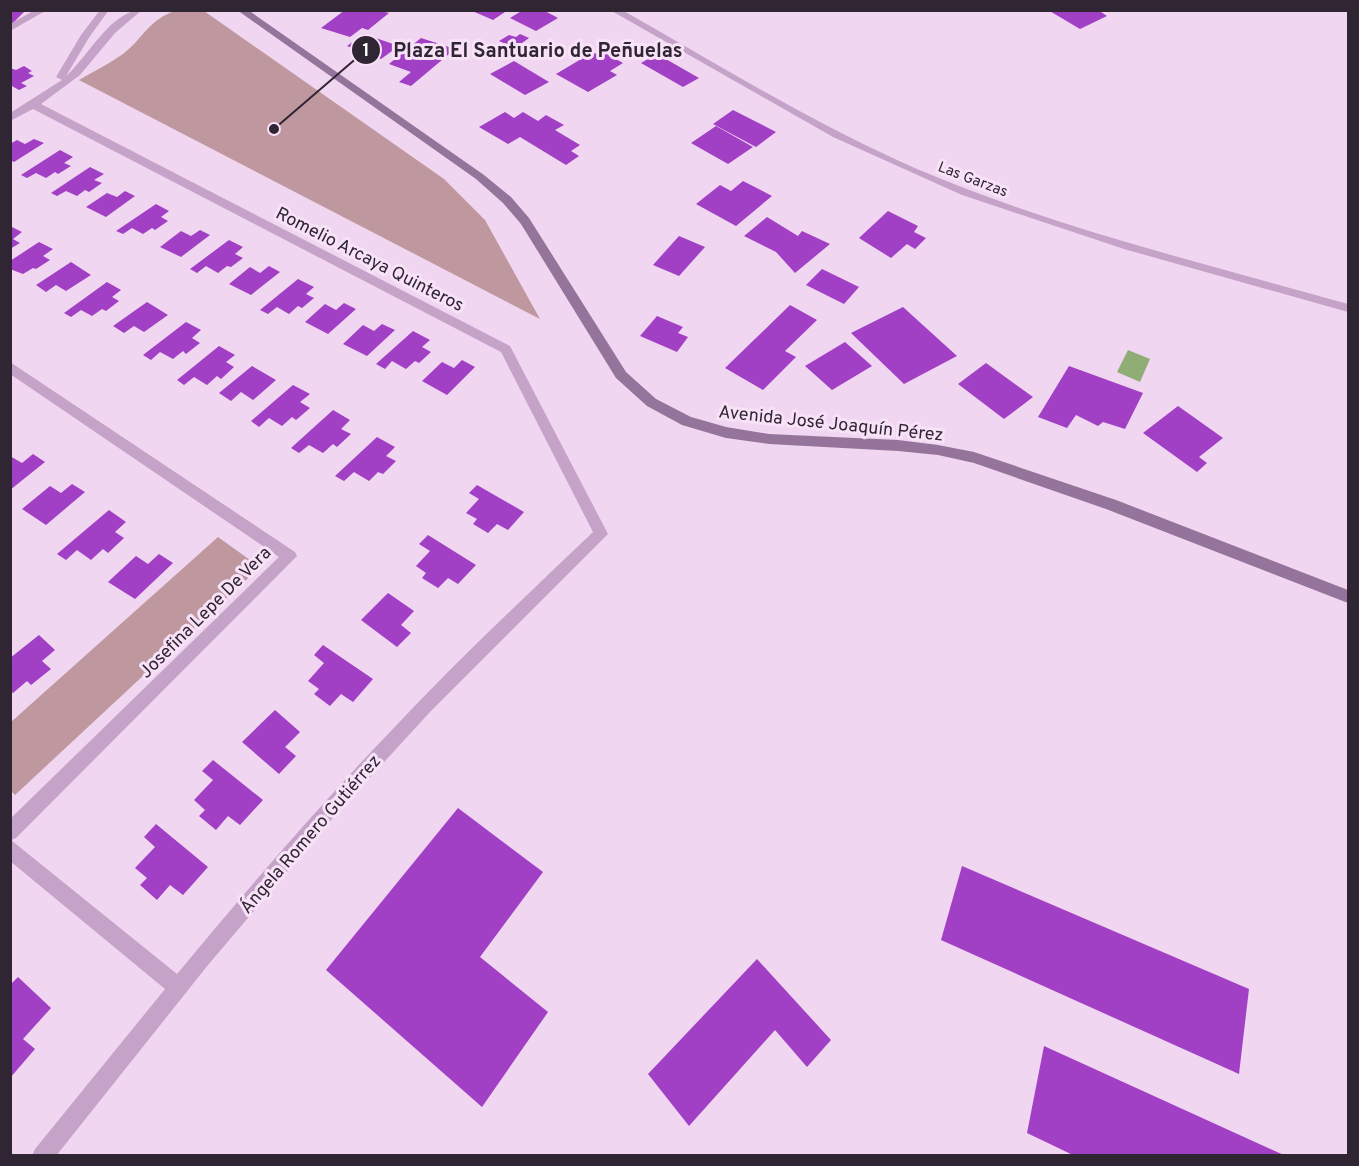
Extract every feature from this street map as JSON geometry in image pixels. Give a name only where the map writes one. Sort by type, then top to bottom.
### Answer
[{"type":"main road","name":"Avenida José Joaquín Pérez","points":[[241,10],[480,177],[507,200],[534,235],[621,375],[636,393],[654,406],[701,427],[735,435],[938,450],[978,459],[1146,517],[1348,597]]},
{"type":"street","points":[[10,28],[43,10]]},
{"type":"street","points":[[34,105],[64,74],[86,35],[105,10]]},
{"type":"street","points":[[10,118],[34,105],[76,73],[117,26],[138,10]]},
{"type":"street","name":"Las Garzas","points":[[614,10],[836,134],[953,188],[1074,230],[1348,308]]},
{"type":"street","name":"Romelio Arcaya Quinteros","points":[[34,105],[506,349],[602,534]]},
{"type":"street","name":"Josefina Lepe De Vera","points":[[10,367],[290,556],[10,832]]},
{"type":"street","name":"Ángela Romero Gutiérrez","points":[[42,1155],[177,987],[368,767],[528,602],[602,534]]},
{"type":"street","points":[[10,849],[177,987]]},
{"type":"shaded area","points":[[174,11],[204,11],[444,179],[485,220],[540,319],[79,80],[120,56],[150,26]]},
{"type":"shaded area","points":[[1128,350],[1150,359],[1140,382],[1117,372]]},
{"type":"shaded area","points":[[218,537],[260,567],[15,795],[11,791],[11,722]]},
{"type":"building","points":[[10,10],[26,10],[10,24]]},
{"type":"building","points":[[345,10],[387,10],[385,12],[389,13],[368,30],[362,28],[350,37],[321,28]]},
{"type":"building","points":[[470,10],[508,10],[493,20]]},
{"type":"building","points":[[523,10],[543,10],[558,18],[536,31],[510,18]]},
{"type":"building","points":[[1048,10],[1098,10],[1107,16],[1080,29]]},
{"type":"building","points":[[364,34],[399,46],[381,59],[347,46]]},
{"type":"building","points":[[520,34],[529,38],[515,48],[499,41],[509,35],[516,37]]},
{"type":"building","points":[[421,38],[455,49],[411,86],[399,82],[411,72],[389,64]]},
{"type":"building","points":[[593,52],[598,55],[603,52],[623,63],[610,71],[617,75],[588,92],[556,74]]},
{"type":"building","points":[[657,54],[699,78],[683,87],[641,63]]},
{"type":"building","points":[[514,61],[549,82],[525,95],[490,74]]},
{"type":"building","points":[[24,66],[32,71],[28,73],[34,76],[21,83],[27,86],[19,90],[10,85],[10,68],[16,70]]},
{"type":"building","points":[[733,110],[776,132],[756,147],[713,124]]},
{"type":"building","points":[[505,112],[514,118],[523,112],[538,121],[546,115],[564,125],[555,130],[580,145],[571,151],[579,156],[566,165],[520,137],[508,144],[479,127]]},
{"type":"building","points":[[716,126],[753,147],[728,164],[691,143]]},
{"type":"building","points":[[34,139],[44,143],[14,162],[10,160],[10,144],[17,140],[25,144]]},
{"type":"building","points":[[60,150],[73,157],[64,163],[71,166],[46,178],[36,173],[27,178],[21,175]]},
{"type":"building","points":[[90,167],[104,174],[94,180],[102,183],[89,192],[85,190],[77,196],[66,191],[57,196],[51,193]]},
{"type":"building","points":[[743,181],[772,196],[736,226],[696,204],[720,185],[731,191]]},
{"type":"building","points":[[125,191],[135,196],[106,217],[86,207],[107,193],[117,197]]},
{"type":"building","points":[[156,204],[169,211],[161,217],[168,221],[155,230],[152,228],[143,234],[132,228],[123,234],[116,231]]},
{"type":"building","points":[[888,211],[918,226],[914,232],[926,238],[915,249],[907,244],[891,258],[859,238]]},
{"type":"building","points":[[767,217],[798,236],[802,231],[830,244],[795,273],[776,252],[744,236]]},
{"type":"building","points":[[10,226],[22,232],[13,239],[20,243],[10,249]]},
{"type":"building","points":[[200,230],[210,235],[181,257],[160,247],[181,231],[191,236]]},
{"type":"building","points":[[679,236],[705,247],[679,276],[653,265]]},
{"type":"building","points":[[229,240],[243,247],[235,254],[243,258],[231,267],[227,266],[218,273],[206,266],[197,273],[190,269]]},
{"type":"building","points":[[39,242],[53,249],[43,256],[50,260],[23,274],[10,269],[10,261]]},
{"type":"building","points":[[71,262],[91,275],[66,291],[56,285],[46,292],[36,285]]},
{"type":"building","points":[[269,266],[280,272],[251,295],[229,284],[250,267],[260,273]]},
{"type":"building","points":[[822,269],[859,287],[844,304],[806,285]]},
{"type":"building","points":[[298,279],[314,287],[306,294],[314,298],[302,308],[298,306],[289,314],[277,307],[268,314],[260,310]]},
{"type":"building","points":[[107,282],[121,290],[112,297],[119,301],[106,311],[102,309],[92,316],[81,310],[71,317],[64,313]]},
{"type":"building","points":[[147,302],[168,315],[144,332],[134,326],[124,333],[113,326]]},
{"type":"building","points":[[344,303],[356,309],[328,334],[305,322],[325,304],[336,310]]},
{"type":"building","points":[[790,305],[817,320],[785,351],[796,357],[763,390],[725,368]]},
{"type":"building","points":[[903,307],[957,356],[904,384],[851,333]]},
{"type":"building","points":[[657,316],[683,327],[678,333],[688,337],[677,352],[640,336]]},
{"type":"building","points":[[186,322],[201,330],[192,338],[200,343],[186,354],[183,351],[173,359],[160,352],[151,360],[143,355]]},
{"type":"building","points":[[382,324],[395,330],[367,356],[343,344],[363,325],[374,331]]},
{"type":"building","points":[[413,331],[430,340],[422,347],[431,352],[419,363],[415,361],[406,369],[392,361],[385,369],[376,364]]},
{"type":"building","points":[[845,342],[872,366],[832,390],[805,366]]},
{"type":"building","points":[[219,346],[235,355],[226,362],[234,367],[221,379],[217,376],[207,385],[194,377],[184,385],[177,380]]},
{"type":"building","points":[[462,360],[475,367],[447,395],[422,381],[442,362],[454,368]]},
{"type":"building","points":[[986,363],[1033,397],[1004,419],[958,384]]},
{"type":"building","points":[[252,366],[276,380],[253,400],[241,392],[231,401],[219,393]]},
{"type":"building","points":[[1069,366],[1143,393],[1125,429],[1103,422],[1098,426],[1076,415],[1067,428],[1038,417]]},
{"type":"building","points":[[293,385],[310,394],[300,402],[310,408],[296,420],[292,417],[282,426],[269,418],[259,427],[251,421]]},
{"type":"building","points":[[1178,406],[1223,438],[1199,457],[1207,463],[1197,472],[1143,433]]},
{"type":"building","points":[[333,410],[350,420],[341,429],[351,434],[337,447],[333,444],[323,453],[309,445],[299,453],[291,448]]},
{"type":"building","points":[[377,437],[395,447],[386,456],[396,461],[383,474],[378,472],[369,481],[354,472],[344,481],[335,476]]},
{"type":"building","points":[[33,454],[45,462],[10,490],[10,456],[22,463]]},
{"type":"building","points":[[72,484],[85,492],[46,525],[22,509],[50,486],[61,493]]},
{"type":"building","points":[[477,485],[524,512],[508,530],[497,524],[488,533],[473,524],[477,519],[466,513],[479,499],[469,493]]},
{"type":"building","points":[[109,510],[126,522],[115,532],[124,538],[108,553],[103,549],[91,560],[77,550],[66,560],[57,554]]},
{"type":"building","points":[[428,535],[476,565],[458,584],[448,578],[438,588],[422,578],[426,573],[416,566],[430,551],[419,544]]},
{"type":"building","points":[[159,554],[173,563],[135,599],[108,582],[136,556],[148,564]]},
{"type":"building","points":[[388,593],[414,611],[401,625],[411,633],[397,647],[361,620]]},
{"type":"building","points":[[39,635],[55,650],[42,661],[51,669],[31,685],[27,681],[13,693],[10,691],[10,658]]},
{"type":"building","points":[[323,645],[373,679],[353,702],[341,694],[330,706],[314,694],[319,689],[308,681],[324,663],[314,655]]},
{"type":"building","points":[[275,710],[300,732],[285,747],[296,756],[279,774],[242,742]]},
{"type":"building","points":[[213,760],[263,800],[240,825],[228,816],[216,830],[199,816],[205,810],[194,800],[213,780],[202,771]]},
{"type":"building","points":[[458,808],[543,872],[480,957],[548,1012],[482,1107],[326,970]]},
{"type":"building","points":[[156,824],[208,867],[183,895],[170,885],[157,900],[140,885],[147,878],[135,868],[155,847],[144,837]]},
{"type":"building","points":[[962,866],[1249,989],[1239,1074],[941,940]]},
{"type":"building","points":[[757,959],[831,1040],[807,1067],[775,1030],[689,1126],[648,1074]]},
{"type":"building","points":[[18,977],[51,1008],[23,1039],[35,1049],[10,1078],[10,985]]},
{"type":"building","points":[[1044,1046],[1286,1156],[1075,1156],[1027,1133]]},
{"type":"place","name":"Plaza El Santuario de Peñuelas","points":[[274,129]]}]
